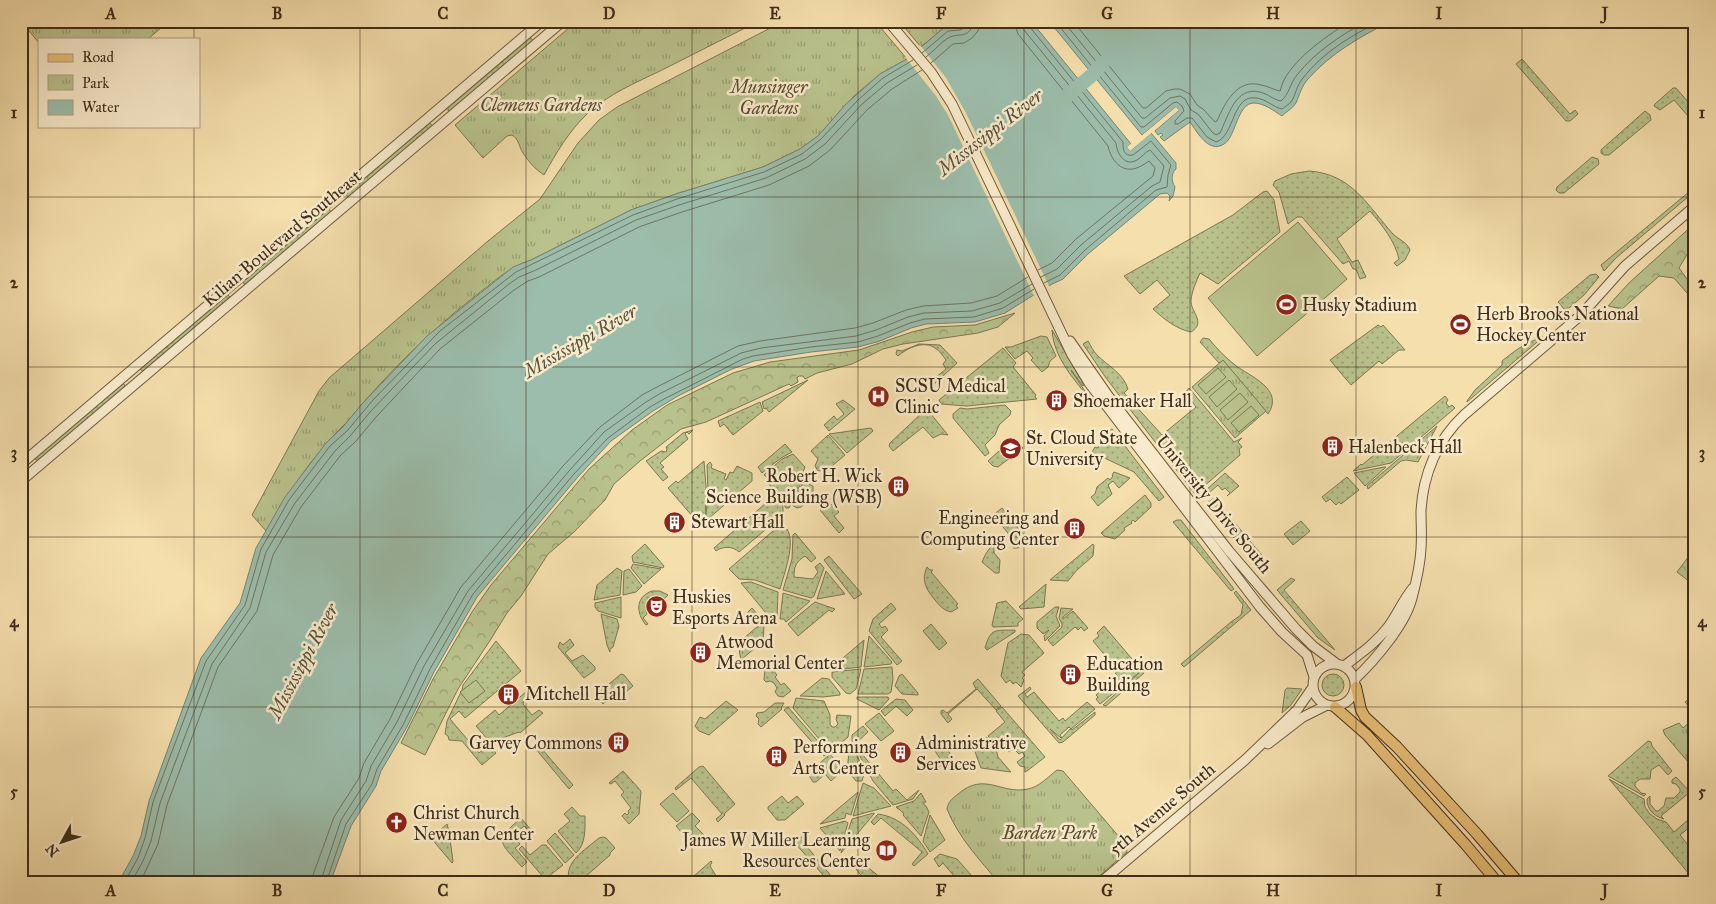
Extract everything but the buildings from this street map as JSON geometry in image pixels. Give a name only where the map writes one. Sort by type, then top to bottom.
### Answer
[{"type":"main road","points":[[1355,683],[1361,710],[1365,717],[1398,747],[1519,883]]},
{"type":"main road","points":[[1331,706],[1368,735],[1466,844],[1498,883]]},
{"type":"street","name":"Kilian Boulevard Southeast","points":[[21,464],[542,21]]},
{"type":"street","name":"Kilian Boulevard Southeast","points":[[21,481],[563,21]]},
{"type":"street","name":"University Drive South","points":[[888,21],[931,72],[952,104],[1072,355],[1102,402],[1270,620],[1307,655],[1314,677]]},
{"type":"street","points":[[1415,584],[1382,634],[1369,648],[1341,665],[1323,667],[1318,671],[1314,677],[1313,687],[1317,698],[1331,706],[1341,706],[1351,699],[1355,683],[1405,617],[1412,599],[1415,584],[1421,548],[1421,513],[1424,488],[1433,460],[1451,429],[1464,415],[1581,315],[1625,266],[1695,206]]},
{"type":"street","name":"University Drive South","points":[[1061,329],[1109,397],[1229,551],[1296,629],[1313,646],[1341,665]]},
{"type":"street","points":[[1341,665],[1349,669],[1355,683]]},
{"type":"street","name":"5th Avenue South","points":[[1245,760],[1297,710],[1313,687]]},
{"type":"street","name":"5th Avenue South","points":[[1100,883],[1245,760],[1303,716],[1331,706]]},
{"type":"green space","points":[[21,21],[169,21],[149,38],[38,38],[38,42]]},
{"type":"green space","name":"Clemens Gardens","points":[[577,21],[759,21],[632,85],[596,106],[575,127],[558,150],[544,175],[535,168],[512,135],[507,136],[483,158],[455,125]]},
{"type":"green space","name":"Munsinger Gardens","points":[[784,21],[875,21],[907,59],[880,74],[854,96],[818,136],[800,149],[763,167],[631,210],[515,267],[501,276],[441,324],[380,384],[309,464],[266,531],[252,515],[319,391],[329,378],[488,241],[540,199],[578,143],[599,120],[617,107]]},
{"type":"green space","points":[[899,21],[963,21],[959,25],[946,26],[921,47]]},
{"type":"green space","points":[[528,38],[532,39],[533,42],[448,111],[448,106]]},
{"type":"green space","points":[[1522,59],[1570,114],[1575,110],[1578,114],[1570,121],[1566,121],[1516,64]]},
{"type":"green space","points":[[1673,88],[1676,88],[1695,110],[1695,124],[1674,100],[1660,110],[1654,106]]},
{"type":"green space","points":[[1645,111],[1650,115],[1651,120],[1609,155],[1601,153],[1601,150]]},
{"type":"green space","points":[[428,123],[432,127],[349,197],[347,196],[346,193]]},
{"type":"green space","points":[[1592,157],[1598,159],[1599,164],[1564,193],[1559,193],[1556,190],[1557,187]]},
{"type":"green space","points":[[1309,171],[1324,173],[1337,178],[1357,193],[1393,234],[1409,248],[1410,250],[1405,260],[1397,266],[1394,263],[1399,259],[1394,246],[1370,211],[1337,239],[1352,262],[1358,260],[1366,277],[1360,279],[1356,269],[1353,269],[1349,261],[1343,264],[1302,217],[1297,217],[1288,224],[1279,192],[1273,185],[1275,181],[1291,174]]},
{"type":"green space","points":[[1695,187],[1695,191],[1616,258],[1604,271],[1601,265]]},
{"type":"green space","points":[[1267,191],[1274,200],[1280,232],[1218,284],[1200,273],[1191,300],[1198,324],[1191,332],[1175,326],[1153,309],[1170,295],[1157,280],[1140,294],[1124,276],[1233,215]]},
{"type":"green space","points":[[328,209],[331,214],[246,284],[243,283],[244,280]]},
{"type":"green space","name":"Husky Stadium","points":[[1298,222],[1347,279],[1257,356],[1208,298]]},
{"type":"green space","points":[[1695,223],[1695,241],[1679,268],[1695,290],[1695,298],[1693,300],[1674,278],[1659,276],[1622,309],[1608,306],[1629,283]]},
{"type":"green space","points":[[1596,274],[1599,277],[1584,295],[1568,309],[1564,309],[1558,302],[1590,275]]},
{"type":"green space","points":[[227,294],[230,297],[229,300],[144,371],[141,370],[140,368]]},
{"type":"green space","points":[[1015,313],[998,327],[978,333],[903,344],[883,349],[852,364],[817,373],[805,379],[803,376],[799,376],[797,378],[798,382],[791,386],[789,384],[706,422],[681,429],[614,484],[605,500],[574,532],[548,554],[458,689],[425,755],[401,743],[433,679],[472,612],[491,585],[589,469],[632,430],[667,405],[733,373],[770,362],[859,350],[933,327],[975,325]]},
{"type":"green space","points":[[1378,325],[1381,327],[1383,325],[1405,350],[1399,350],[1382,364],[1379,361],[1351,385],[1330,360]]},
{"type":"green space","points":[[1052,330],[1083,386],[1071,370],[1092,402],[1061,360]]},
{"type":"green space","points":[[1041,336],[1047,337],[1056,356],[1042,372],[1031,360],[1033,358],[1027,351],[1015,359],[1005,347],[1011,347]]},
{"type":"green space","points":[[1543,337],[1467,402],[1475,390],[1502,365],[1502,361],[1521,347]]},
{"type":"green space","points":[[1203,338],[1209,339],[1231,362],[1269,390],[1272,397],[1272,405],[1268,414],[1223,361],[1219,363],[1200,342]]},
{"type":"green space","points":[[1088,341],[1097,355],[1123,378],[1128,389],[1124,393],[1162,435],[1196,407],[1185,393],[1189,388],[1234,442],[1242,438],[1238,442],[1242,447],[1239,449],[1240,455],[1195,494],[1106,378],[1083,344]]},
{"type":"green space","points":[[919,344],[940,345],[957,363],[931,387],[925,379],[930,382],[946,369],[943,364],[946,360],[935,348],[921,345],[906,350],[898,356],[896,354],[897,350],[902,351]]},
{"type":"green space","points":[[1003,348],[1016,363],[1013,367],[1036,395],[1037,399],[967,406],[941,404],[939,400]]},
{"type":"green space","points":[[1223,360],[1266,411],[1235,438],[1192,387]]},
{"type":"green space","points":[[1218,368],[1226,377],[1206,394],[1198,385]]},
{"type":"green space","points":[[808,380],[769,412],[766,408],[764,409],[762,402]]},
{"type":"green space","points":[[1229,380],[1237,389],[1217,407],[1209,397]]},
{"type":"green space","points":[[122,383],[125,385],[124,389],[38,461],[35,459],[35,457]]},
{"type":"green space","points":[[1240,393],[1248,402],[1228,420],[1220,410]]},
{"type":"green space","points":[[1445,396],[1449,407],[1452,405],[1455,408],[1391,463],[1353,471],[1362,465]]},
{"type":"green space","points":[[843,400],[855,409],[829,431],[824,425],[834,416],[837,420],[844,414],[836,404]]},
{"type":"green space","points":[[760,402],[763,411],[733,435],[724,424],[720,427],[718,421]]},
{"type":"green space","points":[[1005,405],[1011,411],[1010,415],[999,425],[995,435],[985,445],[989,453],[985,456],[953,418],[953,414],[960,408]]},
{"type":"green space","points":[[1251,406],[1259,415],[1239,432],[1231,423]]},
{"type":"green space","points":[[924,411],[930,413],[948,435],[941,434],[933,438],[923,427],[893,451],[889,446],[890,443]]},
{"type":"green space","points":[[1437,426],[1418,462],[1401,461],[1368,489],[1367,486]]},
{"type":"green space","points":[[871,428],[873,431],[847,453],[829,434]]},
{"type":"green space","points":[[1112,429],[1164,497],[1159,501],[1134,472],[1092,452],[1095,447],[1097,448],[1109,437],[1110,430]]},
{"type":"green space","points":[[693,430],[689,434],[687,432],[685,434],[688,439],[660,463],[664,467],[661,469],[668,477],[663,481],[646,461],[661,451],[666,452],[666,447],[683,433]]},
{"type":"green space","points":[[828,435],[845,455],[826,471],[818,471],[815,466],[818,459],[811,451]]},
{"type":"green space","points":[[785,444],[792,452],[762,473],[758,467]]},
{"type":"green space","points":[[1021,446],[1023,448],[998,467],[993,466],[988,461],[999,451],[1010,454]]},
{"type":"green space","points":[[793,454],[805,467],[801,477],[767,477],[764,475],[782,459]]},
{"type":"green space","points":[[704,461],[706,486],[705,526],[702,528],[700,526],[702,520],[698,515],[694,518],[668,488],[676,481],[678,483]]},
{"type":"green space","points":[[710,462],[711,468],[726,474],[724,479],[726,480],[730,472],[733,473],[737,466],[752,473],[752,481],[708,519],[706,516],[708,492],[707,465]]},
{"type":"green space","points":[[1386,467],[1365,486],[1354,473]]},
{"type":"green space","points":[[1114,472],[1130,478],[1119,488],[1113,481],[1108,485],[1112,494],[1098,506],[1091,497],[1095,494],[1097,487],[1108,478],[1110,480]]},
{"type":"green space","points":[[1225,473],[1239,486],[1227,496],[1230,493],[1225,488],[1222,490],[1218,485],[1210,492],[1205,491]]},
{"type":"green space","points":[[1347,477],[1359,490],[1341,504],[1339,502],[1336,505],[1330,499],[1326,502],[1322,497]]},
{"type":"green space","points":[[766,480],[800,480],[801,483],[789,508],[786,508]]},
{"type":"green space","points":[[805,482],[813,486],[813,497],[797,508],[792,505],[802,484]]},
{"type":"green space","points":[[769,489],[783,507],[783,515],[739,552],[728,547],[716,551],[714,548],[773,497],[768,491]]},
{"type":"green space","points":[[1145,495],[1151,503],[1151,507],[1135,522],[1133,520],[1115,539],[1104,536],[1101,533]]},
{"type":"green space","points":[[1214,498],[1265,559],[1260,563],[1254,562],[1206,504]]},
{"type":"green space","points":[[826,499],[839,512],[834,516],[844,528],[839,533],[820,510],[822,508],[819,504]]},
{"type":"green space","points":[[1002,508],[1025,536],[1024,544],[1018,548],[1013,548],[1016,543],[995,517],[990,520],[987,517],[992,516]]},
{"type":"green space","points":[[1181,520],[1234,589],[1231,591],[1173,522]]},
{"type":"green space","points":[[1301,521],[1310,531],[1293,545],[1284,534]]},
{"type":"green space","points":[[787,529],[790,550],[780,589],[755,580],[739,579],[729,569],[773,531]]},
{"type":"green space","points":[[795,533],[816,558],[811,562],[805,556],[799,560],[795,567],[794,577],[813,579],[818,572],[815,567],[820,563],[824,568],[814,596],[811,598],[783,590],[792,559],[793,535]]},
{"type":"green space","points":[[645,544],[664,566],[663,568],[633,562],[632,556]]},
{"type":"green space","points":[[994,544],[994,553],[1000,560],[999,573],[995,573],[982,562]]},
{"type":"green space","points":[[1093,544],[1093,556],[1068,581],[1050,580]]},
{"type":"green space","points":[[1695,548],[1695,586],[1677,572]]},
{"type":"green space","points":[[829,556],[862,594],[854,599],[824,560]]},
{"type":"green space","points":[[633,564],[661,569],[644,584],[631,568]]},
{"type":"green space","points":[[927,567],[933,570],[931,572],[958,604],[956,605],[958,608],[951,612],[946,610],[932,596],[927,588],[924,577]]},
{"type":"green space","points":[[617,568],[622,571],[620,595],[594,600],[597,585]]},
{"type":"green space","points":[[629,569],[642,586],[636,592],[623,595],[624,571]]},
{"type":"green space","points":[[826,571],[845,594],[817,599]]},
{"type":"green space","points":[[1291,578],[1295,580],[1284,590],[1335,650],[1318,638],[1277,590]]},
{"type":"green space","points":[[751,582],[778,592],[777,619],[771,619],[741,583]]},
{"type":"green space","points":[[1046,584],[1044,607],[1021,609],[1019,607]]},
{"type":"green space","points":[[652,591],[660,591],[668,595],[663,600],[656,598],[648,602],[646,606],[647,614],[643,618],[648,624],[646,625],[640,615],[639,606],[642,597]]},
{"type":"green space","points":[[1236,591],[1251,610],[1184,667],[1181,664],[1241,615],[1243,605],[1234,593]]},
{"type":"green space","points":[[783,593],[810,601],[786,622],[784,619],[780,619]]},
{"type":"green space","points":[[621,597],[621,618],[598,611],[595,607],[595,603]]},
{"type":"green space","points":[[1006,601],[1023,619],[1018,623],[1018,626],[993,627],[997,603]]},
{"type":"green space","points":[[815,602],[835,609],[832,612],[829,610],[798,636],[788,624]]},
{"type":"green space","points":[[891,603],[896,609],[879,624],[882,628],[885,626],[888,630],[881,637],[902,661],[897,665],[869,631],[873,619]]},
{"type":"green space","points":[[1055,607],[1059,607],[1056,616],[1060,626],[1045,641],[1044,636],[1049,630],[1043,634],[1037,628],[1037,622]]},
{"type":"green space","points":[[752,608],[766,624],[764,626],[763,641],[741,660],[739,649],[736,645],[758,626],[747,613]]},
{"type":"green space","points":[[1061,608],[1073,609],[1063,619],[1073,611],[1088,628],[1084,631],[1081,627],[1078,630],[1075,627],[1053,646],[1048,640],[1062,627],[1059,618]]},
{"type":"green space","points":[[601,614],[617,619],[619,626],[610,652],[607,645]]},
{"type":"green space","points":[[931,624],[947,643],[939,650],[923,631]]},
{"type":"green space","points":[[1104,626],[1144,673],[1106,706],[1103,705],[1140,672],[1100,704],[1096,699],[1098,697],[1096,695],[1118,676],[1115,673],[1118,671],[1093,641],[1099,636],[1097,633]]},
{"type":"green space","points":[[1015,630],[1015,632],[987,650],[985,648],[992,633]]},
{"type":"green space","points":[[1021,634],[1029,635],[1044,653],[1022,672],[1025,675],[1022,678],[1024,680],[1021,687],[1016,682],[1013,684],[1010,680],[1006,683],[1001,676],[1008,643]]},
{"type":"green space","points":[[869,636],[892,662],[891,664],[864,667]]},
{"type":"green space","points":[[570,639],[574,645],[565,653],[572,661],[583,655],[595,667],[595,670],[584,678],[558,647],[560,642],[563,645]]},
{"type":"green space","points":[[864,640],[861,667],[830,669]]},
{"type":"green space","points":[[496,641],[521,671],[465,718],[459,711],[450,719],[479,753],[489,745],[496,753],[482,765],[462,741],[449,740],[445,734],[447,721],[463,685]]},
{"type":"green space","points":[[769,665],[777,675],[775,677],[781,685],[784,683],[791,691],[783,697],[778,696],[775,692],[777,688],[774,683],[764,680],[765,669]]},
{"type":"green space","points":[[892,667],[891,692],[888,694],[858,694],[864,669]]},
{"type":"green space","points":[[861,669],[856,689],[850,694],[846,693],[832,677],[832,672]]},
{"type":"green space","points":[[621,674],[633,686],[620,697],[616,693],[603,704],[596,695]]},
{"type":"green space","points":[[902,674],[918,695],[902,694],[895,686],[899,676]]},
{"type":"green space","points":[[1333,674],[1341,677],[1344,685],[1341,693],[1333,696],[1325,693],[1322,685],[1325,677]]},
{"type":"green space","points":[[822,678],[829,679],[840,695],[823,697],[800,696]]},
{"type":"green space","points":[[978,679],[1001,706],[996,710],[977,689],[948,714],[952,719],[948,723],[941,714],[941,711],[943,710],[947,713],[976,689],[973,683]]},
{"type":"green space","points":[[476,680],[485,691],[469,703],[460,692]]},
{"type":"green space","points":[[1030,687],[1031,689],[1025,694],[1027,697],[1034,692],[1059,721],[1063,718],[1065,721],[1087,702],[1095,709],[1071,729],[1069,727],[1060,735],[1062,738],[1070,729],[1072,730],[1095,712],[1095,715],[1063,742],[1059,743],[1018,696]],"holes":[[[1050,729],[1061,738],[1060,740]]]},
{"type":"green space","points":[[1287,688],[1302,689],[1291,705],[1282,713],[1285,690]]},
{"type":"green space","points":[[527,691],[529,694],[524,699],[523,704],[532,715],[539,710],[543,713],[520,733],[497,740],[488,740],[476,726],[495,710],[499,715]]},
{"type":"green space","points":[[1695,694],[1695,770],[1665,735],[1663,730],[1679,723],[1683,728],[1693,719],[1688,711],[1690,708],[1685,702]]},
{"type":"green space","points":[[857,697],[888,697],[889,699],[879,710],[857,699]]},
{"type":"green space","points":[[796,698],[824,701],[830,715],[832,727],[838,724],[837,715],[851,716],[848,737],[830,752],[793,708]]},
{"type":"green space","points":[[896,699],[905,700],[913,710],[907,716],[896,706],[885,716],[881,711]]},
{"type":"green space","points":[[726,701],[738,710],[709,735],[699,731],[695,726],[700,717],[705,719]]},
{"type":"green space","points":[[775,703],[784,703],[782,709],[761,727],[758,724],[757,713],[764,712]]},
{"type":"green space","points":[[788,707],[828,753],[824,756],[784,710]]},
{"type":"green space","points":[[1002,707],[1045,757],[1025,772],[1025,767],[1020,766],[1017,762],[1025,756],[1022,752],[1019,754],[1014,749],[1009,752],[1002,744],[1004,742],[1000,737],[994,741],[998,747],[1001,746],[998,748],[988,736],[1005,722],[996,711]]},
{"type":"green space","points":[[879,713],[894,731],[881,741],[865,724]]},
{"type":"green space","points":[[863,726],[868,732],[857,742],[864,752],[862,754],[893,791],[896,789],[907,800],[919,790],[913,799],[893,805],[873,781],[852,741],[852,735]]},
{"type":"green space","points":[[987,737],[996,749],[998,757],[1011,772],[981,768],[974,749]]},
{"type":"green space","points":[[543,741],[546,745],[541,748],[573,785],[569,789],[535,748]]},
{"type":"green space","points":[[1648,741],[1651,742],[1652,746],[1672,771],[1668,775],[1659,765],[1651,770],[1650,779],[1640,779],[1635,783],[1635,786],[1641,793],[1646,794],[1644,796],[1608,776]]},
{"type":"green space","points":[[941,742],[950,753],[949,759],[936,769],[923,767],[922,763],[933,766],[941,760],[933,748]]},
{"type":"green space","points":[[850,744],[865,770],[862,781],[856,781],[847,770]]},
{"type":"green space","points":[[830,754],[843,770],[831,781],[825,774],[816,782],[813,782],[808,774]]},
{"type":"green space","points":[[703,766],[735,804],[718,822],[716,819],[722,814],[691,778],[676,790],[675,788],[699,767]]},
{"type":"green space","name":"Barden Park","points":[[1057,770],[1063,771],[1126,845],[1127,852],[1091,883],[999,883],[957,829],[947,809],[948,804],[968,787],[977,784],[1018,790],[1028,789],[1040,784]]},
{"type":"green space","points":[[623,771],[641,791],[639,814],[629,824],[622,816],[625,813],[627,815],[631,808],[621,795],[624,792],[615,781],[611,784],[609,783]]},
{"type":"green space","points":[[1676,777],[1690,792],[1661,816],[1664,819],[1652,812],[1648,806],[1647,799],[1650,796],[1650,804],[1658,811],[1664,806],[1666,798],[1674,798],[1680,792],[1676,784],[1672,783],[1672,780]]},
{"type":"green space","points":[[1609,779],[1644,799],[1645,807],[1650,814],[1666,822],[1674,832],[1695,814],[1695,823],[1680,835],[1692,850],[1695,849],[1695,881]]},
{"type":"green space","points":[[863,783],[874,788],[891,806],[853,816]]},
{"type":"green space","points":[[858,792],[851,815],[846,813],[845,818],[820,824]]},
{"type":"green space","points":[[673,793],[689,811],[677,822],[660,804]]},
{"type":"green space","points":[[921,793],[926,802],[924,802],[924,805],[929,812],[921,836],[896,807],[914,801]]},
{"type":"green space","points":[[782,796],[788,803],[797,796],[804,804],[785,820],[777,820],[768,807]]},
{"type":"green space","points":[[572,807],[580,816],[585,816],[583,841],[576,853],[558,831],[570,821],[564,814]]},
{"type":"green space","points":[[692,813],[700,821],[695,826],[704,835],[692,845],[676,826]]},
{"type":"green space","points":[[874,814],[841,853],[852,819]]},
{"type":"green space","points":[[878,814],[894,819],[908,828],[928,854],[914,866],[912,864],[922,852],[881,818],[874,825],[871,822]]},
{"type":"green space","points":[[930,815],[945,840],[930,852],[923,841]]},
{"type":"green space","points":[[521,818],[533,835],[524,826],[513,836],[520,844],[515,848],[527,862],[522,867],[503,842],[506,832]]},
{"type":"green space","points":[[845,821],[848,823],[840,851],[820,828]]},
{"type":"green space","points":[[447,824],[453,862],[452,863],[431,838]]},
{"type":"green space","points":[[555,833],[574,855],[565,863],[547,841]]},
{"type":"green space","points":[[804,835],[803,842],[837,883],[830,883],[795,843]]},
{"type":"green space","points":[[603,837],[615,848],[610,855],[578,883],[569,883],[569,869],[576,857],[599,838]]},
{"type":"green space","points":[[542,845],[546,845],[563,865],[545,879],[519,849],[522,846],[530,855]]},
{"type":"green space","points":[[940,854],[957,859],[978,883],[960,883],[943,863],[939,867],[934,859]]},
{"type":"green space","points":[[859,860],[887,883],[867,883],[853,865]]},
{"type":"green space","points":[[711,861],[710,866],[718,879],[713,883],[686,883]]},
{"type":"water","points":[[963,21],[1031,21],[1131,144],[1127,147],[1130,151],[1151,133],[1176,163],[1176,169],[1172,177],[1175,187],[1173,196],[1169,201],[1170,196],[1167,193],[1160,194],[1088,254],[1063,279],[1048,286],[1005,313],[975,322],[926,324],[858,347],[754,361],[732,369],[678,396],[611,441],[577,478],[477,597],[434,672],[407,727],[381,771],[376,786],[351,826],[330,883],[118,883],[133,856],[141,836],[149,801],[201,658],[240,603],[256,548],[285,497],[326,443],[427,336],[513,267],[531,260],[631,210],[763,167],[800,149],[818,136],[846,104],[880,74],[907,59],[946,26],[959,25]]},
{"type":"water","points":[[1049,21],[1391,21],[1357,40],[1326,61],[1308,79],[1296,103],[1282,116],[1261,104],[1248,104],[1240,114],[1228,140],[1219,146],[1213,146],[1200,136],[1190,122],[1164,141],[1160,137],[1163,135],[1161,133],[1158,135],[1155,131],[1179,110],[1176,107],[1142,135]]},
{"type":"pier","points":[[920,45],[946,78],[966,113],[1050,288],[1035,298],[948,115],[936,96],[905,57]]},
{"type":"pier","points":[[1176,107],[1179,110],[1130,151],[1127,147],[1142,138],[1140,137]]},
{"type":"waterway","name":"Mississippi River","points":[[1068,95],[1091,76],[1104,62]]},
{"type":"place","name":"Husky Stadium","points":[[1286,305]]},
{"type":"place","name":"Herb Brooks National Hockey Center","points":[[1460,324]]},
{"type":"place","name":"SCSU Medical Clinic","points":[[879,396]]},
{"type":"place","name":"Shoemaker Hall","points":[[1057,401]]},
{"type":"place","name":"Halenbeck Hall","points":[[1332,447]]},
{"type":"place","name":"St. Cloud State University","points":[[1010,448]]},
{"type":"place","name":"Robert H. Wick Science Building (WSB)","points":[[898,486]]},
{"type":"place","name":"Stewart Hall","points":[[675,522]]},
{"type":"place","name":"Engineering and Computing Center","points":[[1075,528]]},
{"type":"place","name":"Huskies Esports Arena","points":[[656,607]]},
{"type":"place","name":"Atwood Memorial Center","points":[[700,652]]},
{"type":"place","name":"Education Building","points":[[1070,674]]},
{"type":"place","name":"Mitchell Hall","points":[[509,694]]},
{"type":"place","name":"Garvey Commons","points":[[618,743]]},
{"type":"place","name":"Administrative Services","points":[[900,753]]},
{"type":"place","name":"Performing Arts Center","points":[[777,757]]},
{"type":"place","name":"Christ Church Newman Center","points":[[397,823]]},
{"type":"place","name":"James W Miller Learning Resources Center","points":[[886,850]]}]
